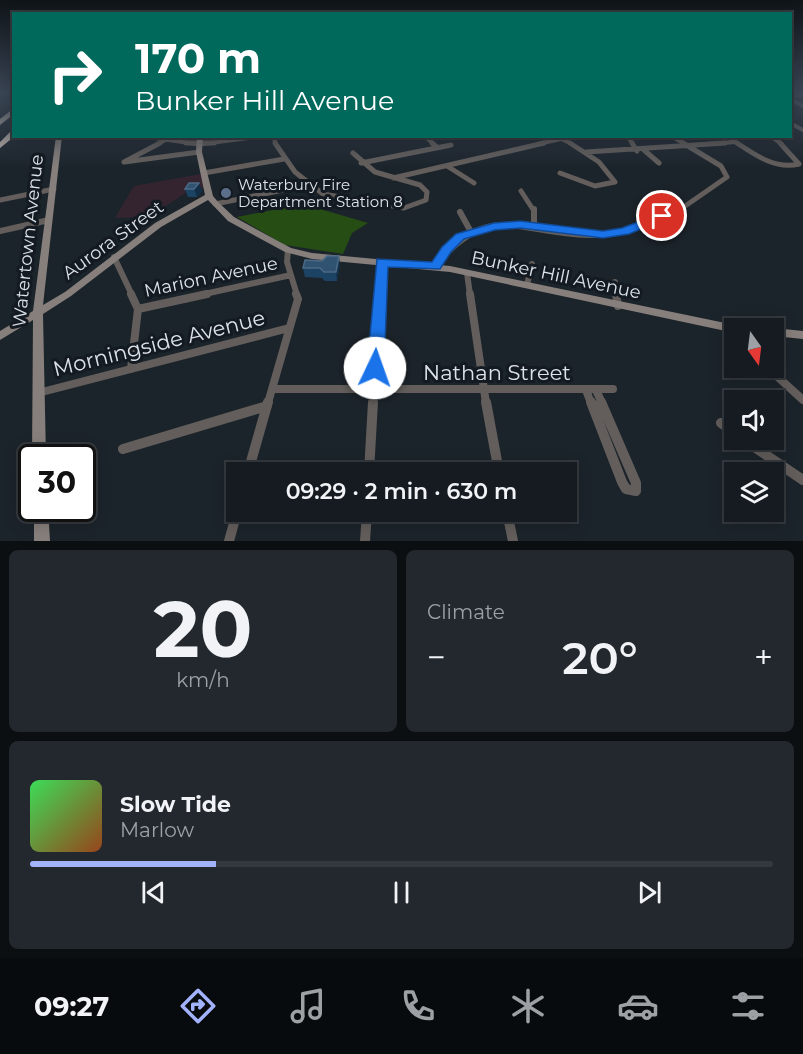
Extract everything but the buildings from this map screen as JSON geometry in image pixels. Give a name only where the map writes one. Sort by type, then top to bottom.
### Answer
[{"type":"highway","points":[[0,144],[12,133]]},
{"type":"main road","name":"Watertown Avenue","points":[[39,444],[38,315],[59,138]]},
{"type":"main road","name":"Bunker Hill Avenue","points":[[199,144],[209,196],[215,204],[231,219],[288,250],[312,255],[435,266],[724,327]]},
{"type":"main road","name":"Aurora Street","points":[[0,336],[38,315],[158,225],[209,196]]},
{"type":"main road","points":[[784,333],[803,334]]},
{"type":"main road","points":[[41,522],[42,541]]},
{"type":"street","points":[[150,138],[199,144]]},
{"type":"street","points":[[164,141],[124,162],[199,144],[245,138]]},
{"type":"street","points":[[274,138],[284,159],[308,185],[330,197],[395,207],[413,207],[426,200],[427,192],[420,185],[390,178],[361,163],[353,153]]},
{"type":"street","points":[[426,138],[437,147]]},
{"type":"street","points":[[628,138],[637,151]]},
{"type":"street","points":[[435,266],[453,242],[471,232],[505,225],[534,226],[596,235],[614,234],[693,203],[728,175],[721,166],[674,138]]},
{"type":"street","points":[[729,138],[775,163],[790,166],[800,164],[786,147],[773,138]]},
{"type":"street","points":[[390,178],[561,139],[586,152],[615,179],[613,184],[595,186],[560,173]]},
{"type":"street","points":[[586,152],[637,151],[736,142]]},
{"type":"street","points":[[361,163],[451,145]]},
{"type":"street","points":[[644,150],[659,163]]},
{"type":"street","points":[[204,172],[284,159]]},
{"type":"street","points":[[447,166],[474,183]]},
{"type":"street","points":[[407,175],[407,182]]},
{"type":"street","points":[[215,204],[308,185]]},
{"type":"street","points":[[0,200],[54,189]]},
{"type":"street","points":[[521,192],[537,217],[534,226]]},
{"type":"street","points":[[460,212],[471,232]]},
{"type":"street","points":[[0,231],[49,220]]},
{"type":"street","points":[[251,462],[298,299],[287,262],[288,250]]},
{"type":"street","points":[[114,257],[138,309],[132,369]]},
{"type":"street","points":[[370,462],[381,262]]},
{"type":"street","points":[[527,285],[532,264]]},
{"type":"street","points":[[467,273],[497,462]]},
{"type":"street","name":"Marion Avenue","points":[[138,309],[291,275]]},
{"type":"street","points":[[615,282],[618,306]]},
{"type":"street","name":"Morningside Avenue","points":[[38,393],[289,328]]},
{"type":"street","points":[[779,378],[803,400]]},
{"type":"street","name":"Nathan Street","points":[[273,389],[484,391],[613,389]]},
{"type":"street","points":[[591,390],[617,438],[636,483],[636,491],[626,489],[622,483],[605,438],[591,390]]},
{"type":"street","points":[[123,449],[267,406]]},
{"type":"street","points":[[605,438],[617,438]]},
{"type":"street","points":[[759,450],[803,480]]},
{"type":"street","points":[[229,541],[234,522]]},
{"type":"street","points":[[365,541],[366,522]]},
{"type":"street","points":[[509,522],[513,541]]},
{"type":"shaded area","points":[[201,174],[204,188],[190,190],[149,217],[115,218],[134,186]]},
{"type":"green space","points":[[303,204],[368,223],[352,233],[343,254],[285,245],[237,217]]},
{"type":"place","name":"Waterbury Fire Department Station 8","points":[[226,193]]},
{"type":"route","points":[[375,368],[381,262],[435,266],[446,250],[460,237],[494,227],[520,225],[603,235],[624,231],[662,216]]}]
